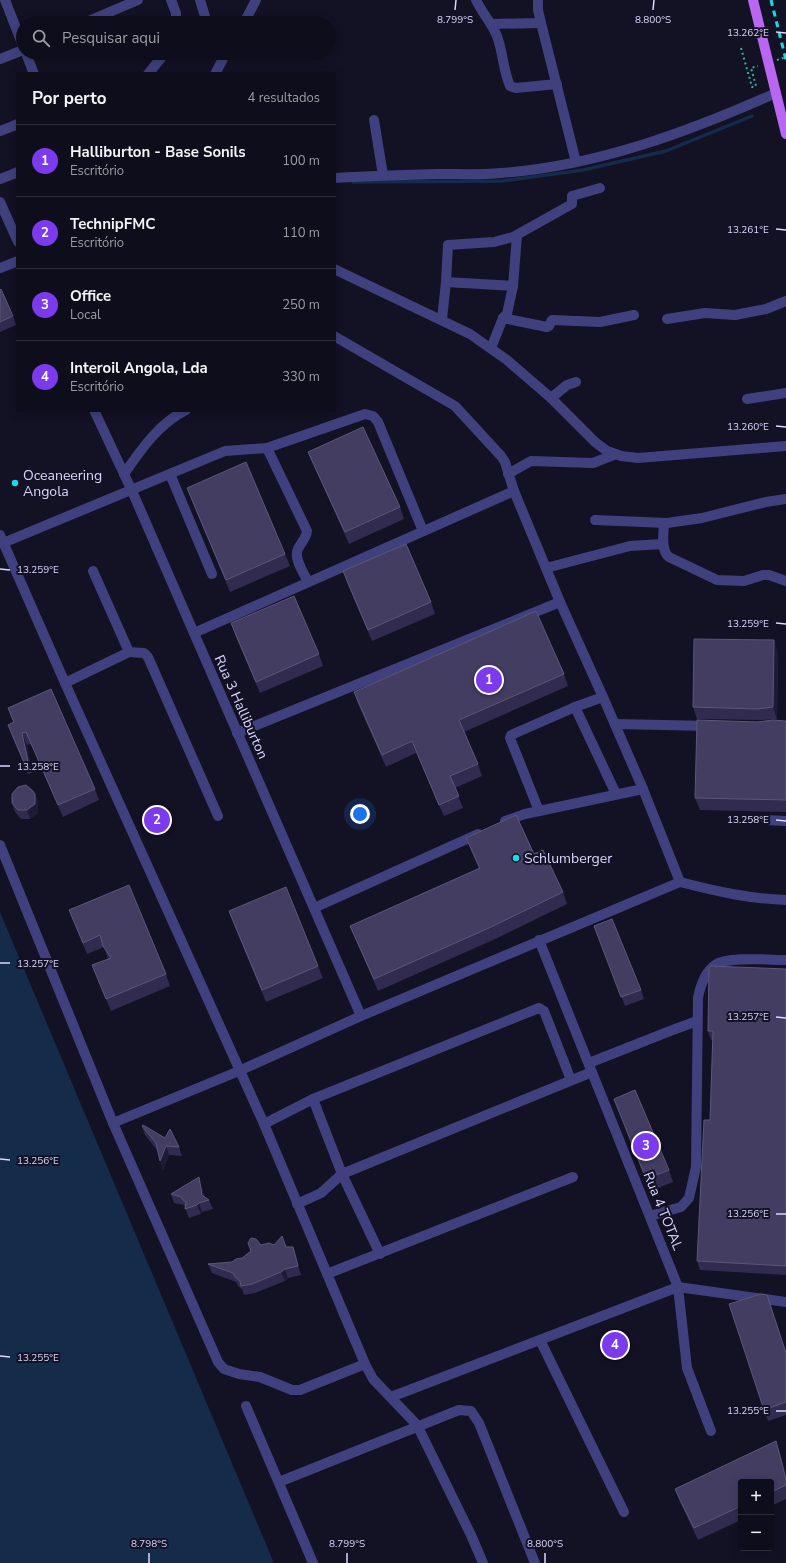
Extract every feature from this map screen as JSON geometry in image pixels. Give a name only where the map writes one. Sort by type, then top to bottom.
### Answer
[{"type":"main road","points":[[753,0],[786,134]]},
{"type":"street","points":[[5,0],[16,28]]},
{"type":"street","points":[[100,16],[138,0]]},
{"type":"street","points":[[171,0],[176,16]]},
{"type":"street","points":[[200,0],[206,16]]},
{"type":"street","points":[[248,16],[256,0]]},
{"type":"street","points":[[476,0],[480,9],[491,24],[499,43],[507,78],[512,87],[516,88],[557,84]]},
{"type":"street","points":[[538,0],[538,10],[541,23],[576,162]]},
{"type":"street","points":[[491,24],[541,23]]},
{"type":"street","points":[[0,59],[16,53]]},
{"type":"street","points":[[29,60],[33,72]]},
{"type":"street","points":[[150,72],[160,60]]},
{"type":"street","points":[[219,60],[220,64]]},
{"type":"street","points":[[216,72],[222,60]]},
{"type":"street","points":[[336,178],[500,173],[576,162],[641,146],[736,111],[776,94]]},
{"type":"street","points":[[374,120],[383,176]]},
{"type":"street","points":[[0,130],[16,125]]},
{"type":"street","points":[[0,179],[16,173]]},
{"type":"street","points":[[442,319],[448,245],[494,242],[517,235],[572,204],[572,196],[600,188]]},
{"type":"street","points":[[0,202],[16,238]]},
{"type":"street","points":[[491,348],[503,318],[507,314],[513,286],[517,235]]},
{"type":"street","points":[[0,268],[16,262]]},
{"type":"street","points":[[336,270],[442,319],[470,334],[491,348],[551,398],[607,451],[638,458],[786,446]]},
{"type":"street","points":[[446,282],[513,286]]},
{"type":"street","points":[[667,319],[705,313],[735,316],[766,309],[786,301]]},
{"type":"street","points":[[503,318],[547,327],[552,320],[600,322],[634,315]]},
{"type":"street","points":[[336,337],[456,406],[502,456],[514,491],[560,602],[643,789],[680,882]]},
{"type":"street","points":[[551,398],[567,385],[576,382]]},
{"type":"street","points":[[747,399],[786,393]]},
{"type":"street","name":"Rua 3 Halliburton","points":[[95,412],[132,491],[361,1016]]},
{"type":"street","points":[[124,474],[144,445],[160,428],[183,412]]},
{"type":"street","points":[[423,532],[378,422],[374,416],[365,414],[267,448],[225,451],[132,491],[2,539],[65,683],[264,1124],[365,1364],[373,1379],[417,1425],[471,1535],[483,1563]]},
{"type":"street","points":[[267,448],[307,531],[306,536],[297,550],[297,555],[308,582]]},
{"type":"street","points":[[508,474],[531,460],[593,463],[616,454]]},
{"type":"street","points":[[170,474],[212,574]]},
{"type":"street","points":[[194,633],[514,491]]},
{"type":"street","points":[[595,520],[667,522],[702,518],[766,502],[786,499]]},
{"type":"street","points":[[667,522],[664,526],[663,544],[665,554],[713,579],[744,581],[769,575],[786,581]]},
{"type":"street","points":[[546,568],[630,546],[663,544]]},
{"type":"street","points":[[93,571],[129,652]]},
{"type":"street","points":[[237,733],[560,602]]},
{"type":"street","points":[[65,683],[129,652],[144,653],[148,657],[218,816]]},
{"type":"street","points":[[539,811],[510,738],[511,736],[575,707],[603,697]]},
{"type":"street","points":[[575,707],[616,794]]},
{"type":"street","points":[[615,724],[723,726]]},
{"type":"street","points":[[314,908],[516,817],[643,789]]},
{"type":"street","points":[[766,820],[786,821]]},
{"type":"street","points":[[0,845],[113,1123],[218,1362],[224,1369],[239,1374],[260,1377],[292,1390],[300,1390],[365,1364]]},
{"type":"street","points":[[113,1123],[239,1071],[361,1016],[539,940],[680,882],[760,899],[786,900]]},
{"type":"street","name":"Rua 4 TOTAL","points":[[539,940],[678,1287],[687,1368],[711,1431]]},
{"type":"street","points":[[650,1216],[681,1207],[689,1198],[696,1167],[697,1021],[700,986],[707,974],[715,965],[732,959],[786,960]]},
{"type":"street","points":[[264,1124],[313,1100],[539,1008],[544,1011],[572,1080]]},
{"type":"street","points":[[297,1204],[321,1193],[342,1174],[572,1080],[590,1068],[670,1031],[697,1021]]},
{"type":"street","points":[[313,1100],[342,1174],[380,1254]]},
{"type":"street","points":[[327,1274],[573,1177]]},
{"type":"street","points":[[391,1397],[678,1287],[786,1302]]},
{"type":"street","points":[[540,1340],[624,1512]]},
{"type":"street","points":[[246,1406],[313,1563]]},
{"type":"street","points":[[279,1482],[417,1425],[458,1410],[470,1411],[479,1423],[535,1563]]},
{"type":"path","points":[[741,48],[752,88],[756,86],[751,68]]},
{"type":"water","points":[[0,912],[274,1563],[0,1563]]},
{"type":"building","points":[[1,289],[13,316],[0,322],[0,290]]},
{"type":"building","points":[[363,427],[400,507],[345,532],[308,452]]},
{"type":"building","points":[[246,462],[285,554],[226,580],[187,488]]},
{"type":"building","points":[[406,544],[431,602],[368,630],[343,571]]},
{"type":"building","points":[[294,596],[319,654],[256,682],[231,623]]},
{"type":"building","points":[[536,611],[564,674],[459,720],[478,764],[450,776],[459,796],[439,805],[412,741],[382,755],[354,692]]},
{"type":"building","points":[[694,639],[774,640],[773,707],[757,709],[693,707]]},
{"type":"building","points":[[51,689],[95,789],[58,805],[26,732],[22,733],[28,761],[24,762],[8,725],[14,722],[8,708]]},
{"type":"building","points":[[697,720],[757,722],[773,720],[786,721],[786,800],[695,798]]},
{"type":"building","points":[[26,785],[35,794],[35,804],[27,810],[18,810],[12,803],[12,794],[18,787]]},
{"type":"building","points":[[516,815],[534,854],[543,850],[563,892],[489,928],[374,979],[350,926],[480,868],[466,838]]},
{"type":"building","points":[[129,885],[166,974],[106,999],[92,965],[111,958],[103,946],[100,935],[83,943],[69,910]]},
{"type":"building","points":[[286,887],[318,966],[262,990],[229,911]]},
{"type":"building","points":[[612,919],[641,990],[621,997],[594,926]]},
{"type":"building","points":[[711,966],[786,969],[786,1266],[697,1261],[704,1120],[710,1120],[713,1031],[708,1031],[709,968]]},
{"type":"building","points":[[635,1090],[669,1170],[646,1179],[614,1099]]},
{"type":"building","points":[[143,1125],[165,1138],[170,1129],[179,1147],[166,1146],[160,1161],[156,1143],[142,1126]]},
{"type":"building","points":[[199,1177],[202,1195],[209,1200],[185,1209],[186,1202],[181,1197],[171,1194]]},
{"type":"building","points":[[282,1236],[286,1247],[293,1247],[298,1266],[285,1269],[252,1284],[241,1286],[240,1281],[233,1273],[208,1264],[232,1262],[236,1259],[242,1258],[251,1251],[248,1243],[251,1238],[256,1239],[261,1245],[269,1243],[274,1245]]},
{"type":"building","points":[[761,1294],[767,1295],[786,1353],[786,1402],[764,1410],[729,1304]]},
{"type":"building","points":[[776,1441],[786,1479],[786,1485],[774,1491],[774,1479],[738,1479],[738,1507],[694,1528],[675,1489]]},
{"type":"waterway","points":[[353,182],[502,181],[583,170],[666,151],[752,116]]},
{"type":"railway","points":[[771,0],[786,60]]},
{"type":"place","name":"Oceaneering Angola","points":[[15,483]]},
{"type":"place","name":"Halliburton - Base Sonils","points":[[489,680]]},
{"type":"place","name":"TechnipFMC","points":[[157,820]]},
{"type":"place","name":"Schlumberger","points":[[516,858]]},
{"type":"place","name":"Office","points":[[646,1146]]},
{"type":"place","name":"Interoil Angola, Lda","points":[[615,1345]]}]
